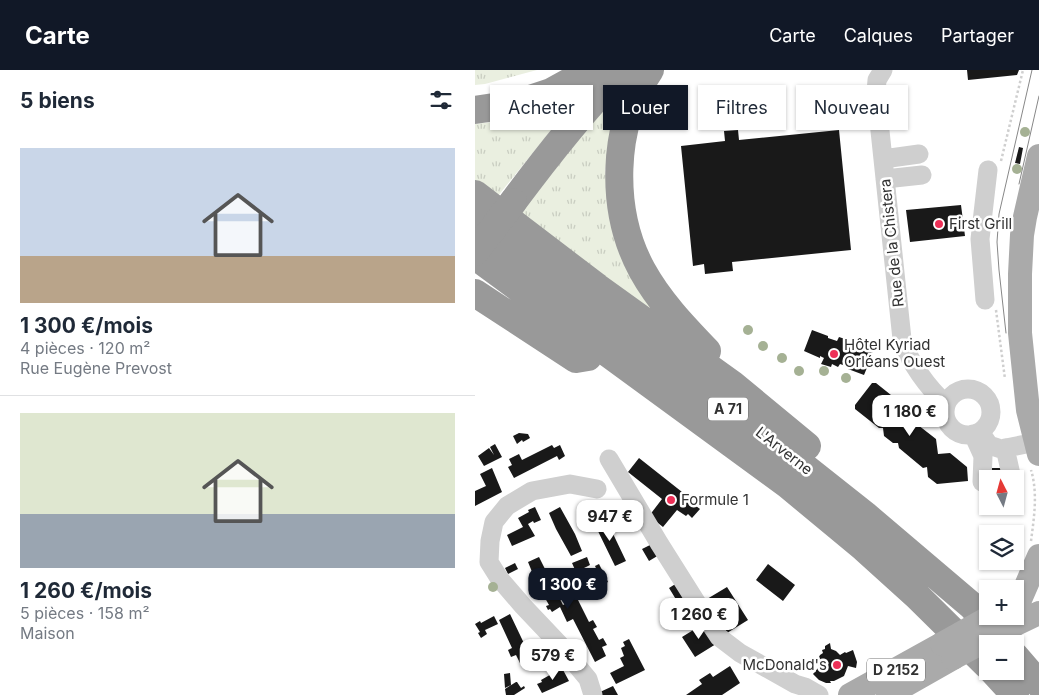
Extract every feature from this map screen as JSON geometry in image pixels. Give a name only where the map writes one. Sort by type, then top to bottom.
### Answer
[{"type":"highway","points":[[475,110],[515,104],[551,92],[591,70]]},
{"type":"highway","points":[[475,254],[510,200],[563,125],[593,89],[612,70]]},
{"type":"highway","points":[[475,240],[599,94],[622,70]]},
{"type":"highway","points":[[650,70],[637,93],[628,117],[622,142],[619,196],[624,221],[642,270],[660,298],[684,328],[713,358],[732,384]]},
{"type":"highway","points":[[475,194],[597,287],[732,384],[849,479],[945,566],[979,607]]},
{"type":"highway","name":"L'Arverne","points":[[475,225],[740,418],[865,515],[979,609]]},
{"type":"highway","name":"L'Arverne","points":[[475,254],[788,486],[864,548],[979,657]]},
{"type":"highway","points":[[475,274],[781,497],[903,598],[916,596]]},
{"type":"highway","points":[[475,293],[576,359],[588,357]]},
{"type":"highway","points":[[1024,666],[1039,684]]},
{"type":"highway","points":[[1001,680],[1015,695]]},
{"type":"main road","points":[[1035,455],[1020,333],[1019,274],[1025,217],[1039,156]]},
{"type":"main road","points":[[1020,295],[1032,330],[1039,383]]},
{"type":"main road","points":[[1024,591],[1035,550]]},
{"type":"main road","name":"D 2152","points":[[1024,613],[1039,613]]},
{"type":"main road","name":"D 2152","points":[[888,695],[948,651],[979,615]]},
{"type":"main road","name":"D 2152","points":[[851,695],[948,651],[996,625]]},
{"type":"street","name":"Rue de la Chistera","points":[[883,70],[877,80],[875,94],[903,339],[915,366],[935,394],[946,404]]},
{"type":"street","points":[[883,159],[919,154]]},
{"type":"street","points":[[985,300],[980,239],[988,170]]},
{"type":"street","points":[[885,180],[922,174]]},
{"type":"street","points":[[969,388],[983,394],[991,406],[989,421],[985,427],[976,433],[965,434],[957,432],[947,420],[946,404],[955,392],[962,389],[969,388]]},
{"type":"street","points":[[976,433],[989,445],[1035,455]]},
{"type":"street","points":[[976,433],[983,456],[982,470]]},
{"type":"street","points":[[1005,448],[1010,470]]},
{"type":"street","points":[[609,458],[659,543],[719,637],[739,653],[808,692]]},
{"type":"street","points":[[593,695],[588,679],[482,559],[490,541],[494,522],[507,506],[532,491],[570,484],[597,489]]},
{"type":"path","points":[[1035,455],[1033,478],[1035,550]]},
{"type":"green space","points":[[475,70],[537,70],[475,85]]},
{"type":"green space","points":[[635,72],[630,85],[624,85]]},
{"type":"green space","points":[[595,76],[588,85],[579,85]]},
{"type":"green space","points":[[603,110],[603,130],[614,130],[605,170],[612,224],[677,334],[503,230],[587,130],[593,130],[593,122]]},
{"type":"green space","points":[[490,122],[490,130],[551,130],[485,212],[475,204],[475,124]]},
{"type":"building","points":[[967,70],[1019,70],[1017,75],[968,80]]},
{"type":"building","points":[[738,130],[739,140],[839,130],[851,250],[732,262],[733,271],[705,274],[704,264],[693,266],[681,146],[725,141],[724,131]]},
{"type":"building","points":[[1019,147],[1023,148],[1020,164],[1015,163]]},
{"type":"building","points":[[961,205],[965,236],[910,242],[906,210]]},
{"type":"building","points":[[812,330],[837,341],[839,337],[848,340],[847,345],[873,353],[864,375],[840,364],[838,367],[832,364],[831,367],[821,364],[824,358],[804,351]]},
{"type":"building","points":[[872,383],[876,383],[891,395],[893,415],[905,414],[913,420],[913,425],[918,425],[936,439],[938,454],[950,453],[967,467],[968,481],[937,484],[928,477],[927,467],[923,468],[899,448],[898,443],[893,443],[884,436],[883,428],[879,428],[855,409],[855,405]]},
{"type":"building","points":[[519,433],[528,434],[530,438],[523,442],[522,440],[517,444],[513,436]]},
{"type":"building","points":[[495,444],[502,457],[484,466],[478,456],[489,448],[494,455],[490,447]]},
{"type":"building","points":[[552,445],[554,448],[560,445],[565,456],[559,460],[557,456],[514,478],[508,467],[512,465],[509,459],[519,454],[522,460]]},
{"type":"building","points":[[639,458],[696,503],[695,505],[700,509],[692,518],[688,514],[686,516],[677,510],[663,527],[649,516],[662,499],[628,472]]},
{"type":"building","points":[[492,468],[502,492],[475,506],[475,491],[486,486],[480,474]]},
{"type":"building","points":[[990,468],[1002,468],[1002,470],[990,470]]},
{"type":"building","points":[[626,502],[630,509],[619,514],[615,507]]},
{"type":"building","points":[[535,507],[541,520],[528,524],[535,536],[512,546],[507,535],[523,527],[518,518]]},
{"type":"building","points":[[560,507],[582,551],[571,556],[549,513]]},
{"type":"building","points":[[605,517],[626,561],[615,566],[594,523]]},
{"type":"building","points":[[652,544],[659,555],[649,561],[642,549]]},
{"type":"building","points":[[539,557],[563,605],[577,598],[589,622],[593,620],[597,627],[593,629],[599,640],[603,638],[607,645],[602,647],[606,656],[595,662],[573,619],[567,622],[560,607],[552,612],[550,609],[548,610],[546,606],[549,605],[537,584],[528,562]]},
{"type":"building","points":[[587,557],[590,565],[576,572],[572,563]]},
{"type":"building","points":[[515,563],[518,569],[508,574],[505,568]]},
{"type":"building","points":[[599,564],[608,582],[603,584],[595,566]]},
{"type":"building","points":[[768,564],[795,585],[783,601],[756,580]]},
{"type":"building","points":[[677,583],[688,601],[680,606],[669,588]]},
{"type":"building","points":[[727,587],[748,620],[727,633],[707,599]]},
{"type":"building","points":[[510,614],[531,658],[520,663],[516,655],[511,657],[508,650],[512,648],[499,620]]},
{"type":"building","points":[[494,616],[498,624],[485,630],[487,634],[481,638],[475,624]]},
{"type":"building","points":[[703,624],[716,644],[695,657],[682,637]]},
{"type":"building","points":[[629,639],[645,670],[616,684],[610,673],[624,666],[620,658],[624,656],[621,648],[625,646],[623,642]]},
{"type":"building","name":"McDonald's","points":[[830,643],[831,649],[840,655],[853,650],[857,662],[856,668],[848,666],[844,676],[830,681],[831,683],[826,683],[819,680],[813,674],[818,668],[818,659],[823,653],[822,650]]},
{"type":"building","points":[[549,652],[552,658],[538,665],[535,659]]},
{"type":"building","points":[[730,666],[740,683],[722,695],[686,695],[702,684],[699,680],[710,673],[713,677]]},
{"type":"building","points":[[562,668],[569,681],[542,693],[537,684]]},
{"type":"building","points":[[510,673],[511,685],[505,688],[504,674]]},
{"type":"building","points":[[516,682],[521,688],[524,686],[525,688],[514,695],[506,695],[505,689]]},
{"type":"building","points":[[613,686],[618,695],[601,695],[600,692]]},
{"type":"tram line","points":[[1006,333],[997,242],[999,214],[1032,70]]},
{"type":"tram line","points":[[1019,184],[1039,96]]},
{"type":"place","name":"First Grill","points":[[939,224]]},
{"type":"place","name":"Hôtel Kyriad Orléans Ouest","points":[[834,354]]},
{"type":"place","name":"Formule 1","points":[[671,500]]},
{"type":"place","name":"McDonald's","points":[[837,665]]}]
